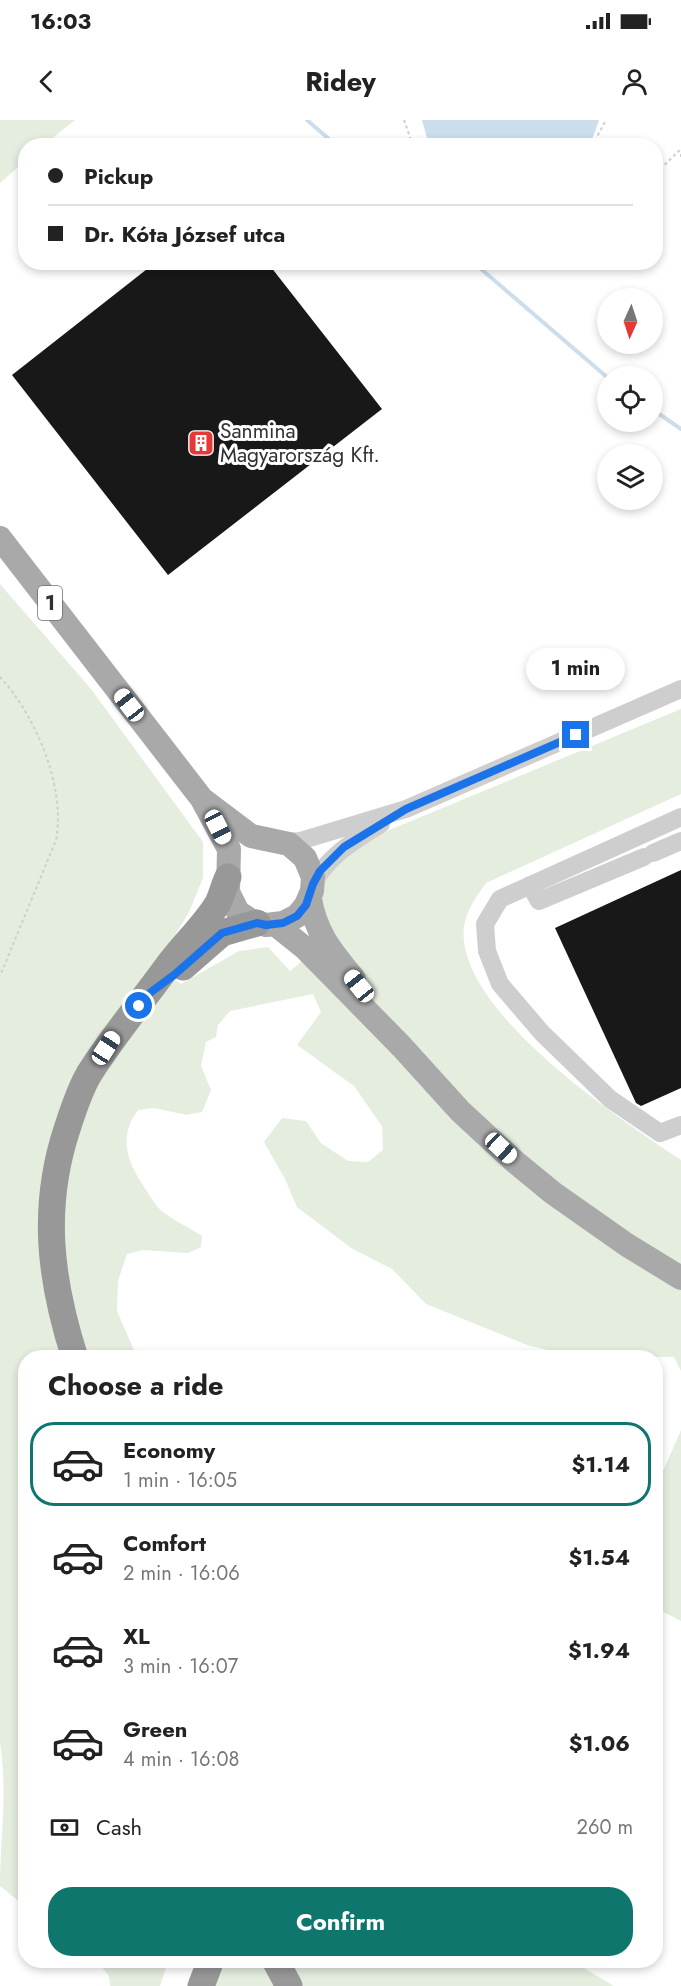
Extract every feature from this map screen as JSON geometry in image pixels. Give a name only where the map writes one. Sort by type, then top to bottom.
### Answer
[{"type":"highway","points":[[73,1350],[52,1265],[50,1230],[52,1188],[60,1150],[72,1112],[88,1077],[116,1034],[151,992],[168,966],[218,903],[228,877]]},
{"type":"highway","points":[[151,992],[222,933],[266,924]]},
{"type":"highway","points":[[201,1986],[208,1968]]},
{"type":"highway","points":[[265,1968],[270,1986]]},
{"type":"highway","points":[[279,1968],[289,1986]]},
{"type":"main road","name":"1","points":[[0,538],[202,799],[229,849],[228,892],[234,906],[244,916],[266,924],[306,949],[402,1047],[460,1111],[514,1161],[553,1193],[619,1240],[681,1278]]},
{"type":"main road","name":"1","points":[[202,799],[251,836],[295,848],[305,858],[311,870],[313,919],[325,942],[402,1047]]},
{"type":"main road","points":[[228,877],[232,863],[241,852],[253,843],[275,841]]},
{"type":"main road","points":[[266,924],[297,916],[311,891]]},
{"type":"street","points":[[275,841],[300,841],[406,809],[681,689]]},
{"type":"street","points":[[311,891],[320,871],[344,847],[406,809]]},
{"type":"street","points":[[681,817],[500,899],[485,924],[487,951],[500,984],[542,1033],[610,1099],[660,1133],[681,1125]]},
{"type":"street","points":[[530,885],[539,901],[681,841]]},
{"type":"path","points":[[404,120],[410,138]]},
{"type":"path","points":[[596,138],[606,120]]},
{"type":"path","points":[[663,166],[681,149]]},
{"type":"path","points":[[0,677],[25,712],[46,757],[54,784],[58,828],[56,840],[0,976]]},
{"type":"shaded area","points":[[0,120],[75,120],[53,138],[18,138],[18,167],[0,183]]},
{"type":"shaded area","points":[[0,584],[91,689],[203,842],[203,878],[189,912],[156,967],[181,984],[239,951],[268,947],[290,971],[324,943],[317,884],[344,854],[387,831],[681,709],[681,794],[486,883],[466,917],[464,941],[473,972],[493,1003],[520,1034],[552,1065],[587,1093],[681,1160],[681,1371],[674,1357],[663,1357],[663,1350],[547,1350],[527,1345],[426,1304],[392,1269],[351,1248],[297,1207],[285,1179],[264,1142],[282,1118],[306,1121],[321,1143],[348,1161],[368,1162],[383,1150],[382,1126],[354,1086],[297,1045],[321,1012],[313,994],[230,1011],[218,1025],[216,1037],[206,1042],[201,1066],[211,1090],[202,1112],[187,1115],[154,1108],[138,1110],[128,1131],[127,1151],[140,1180],[160,1210],[202,1236],[201,1247],[188,1253],[143,1250],[127,1254],[118,1281],[117,1311],[134,1350],[18,1350],[18,1900],[0,1886],[4,1798],[0,1743]]},
{"type":"shaded area","points":[[681,1430],[681,1621],[663,1612],[663,1471]]},
{"type":"shaded area","points":[[103,1968],[166,1968],[160,1986],[110,1986],[109,1976]]},
{"type":"shaded area","points":[[214,1968],[584,1968],[614,1986],[208,1986]]},
{"type":"water","points":[[422,120],[599,120],[592,138],[427,138]]},
{"type":"building","name":"Sanmina Magyarország Kft.","points":[[146,270],[273,270],[382,409],[168,575],[12,375]]},
{"type":"building","points":[[681,870],[681,1088],[641,1106],[636,1103],[555,928]]},
{"type":"waterway","points":[[307,120],[328,138]]},
{"type":"waterway","points":[[482,270],[597,369]]},
{"type":"waterway","points":[[663,417],[681,429]]},
{"type":"place","name":"Sanmina Magyarország Kft.","points":[[201,443]]},
{"type":"route","points":[[139,1006],[151,992],[222,933],[257,923],[276,925],[297,916],[310,898],[313,884],[320,871],[344,847],[406,809],[576,735]]}]
